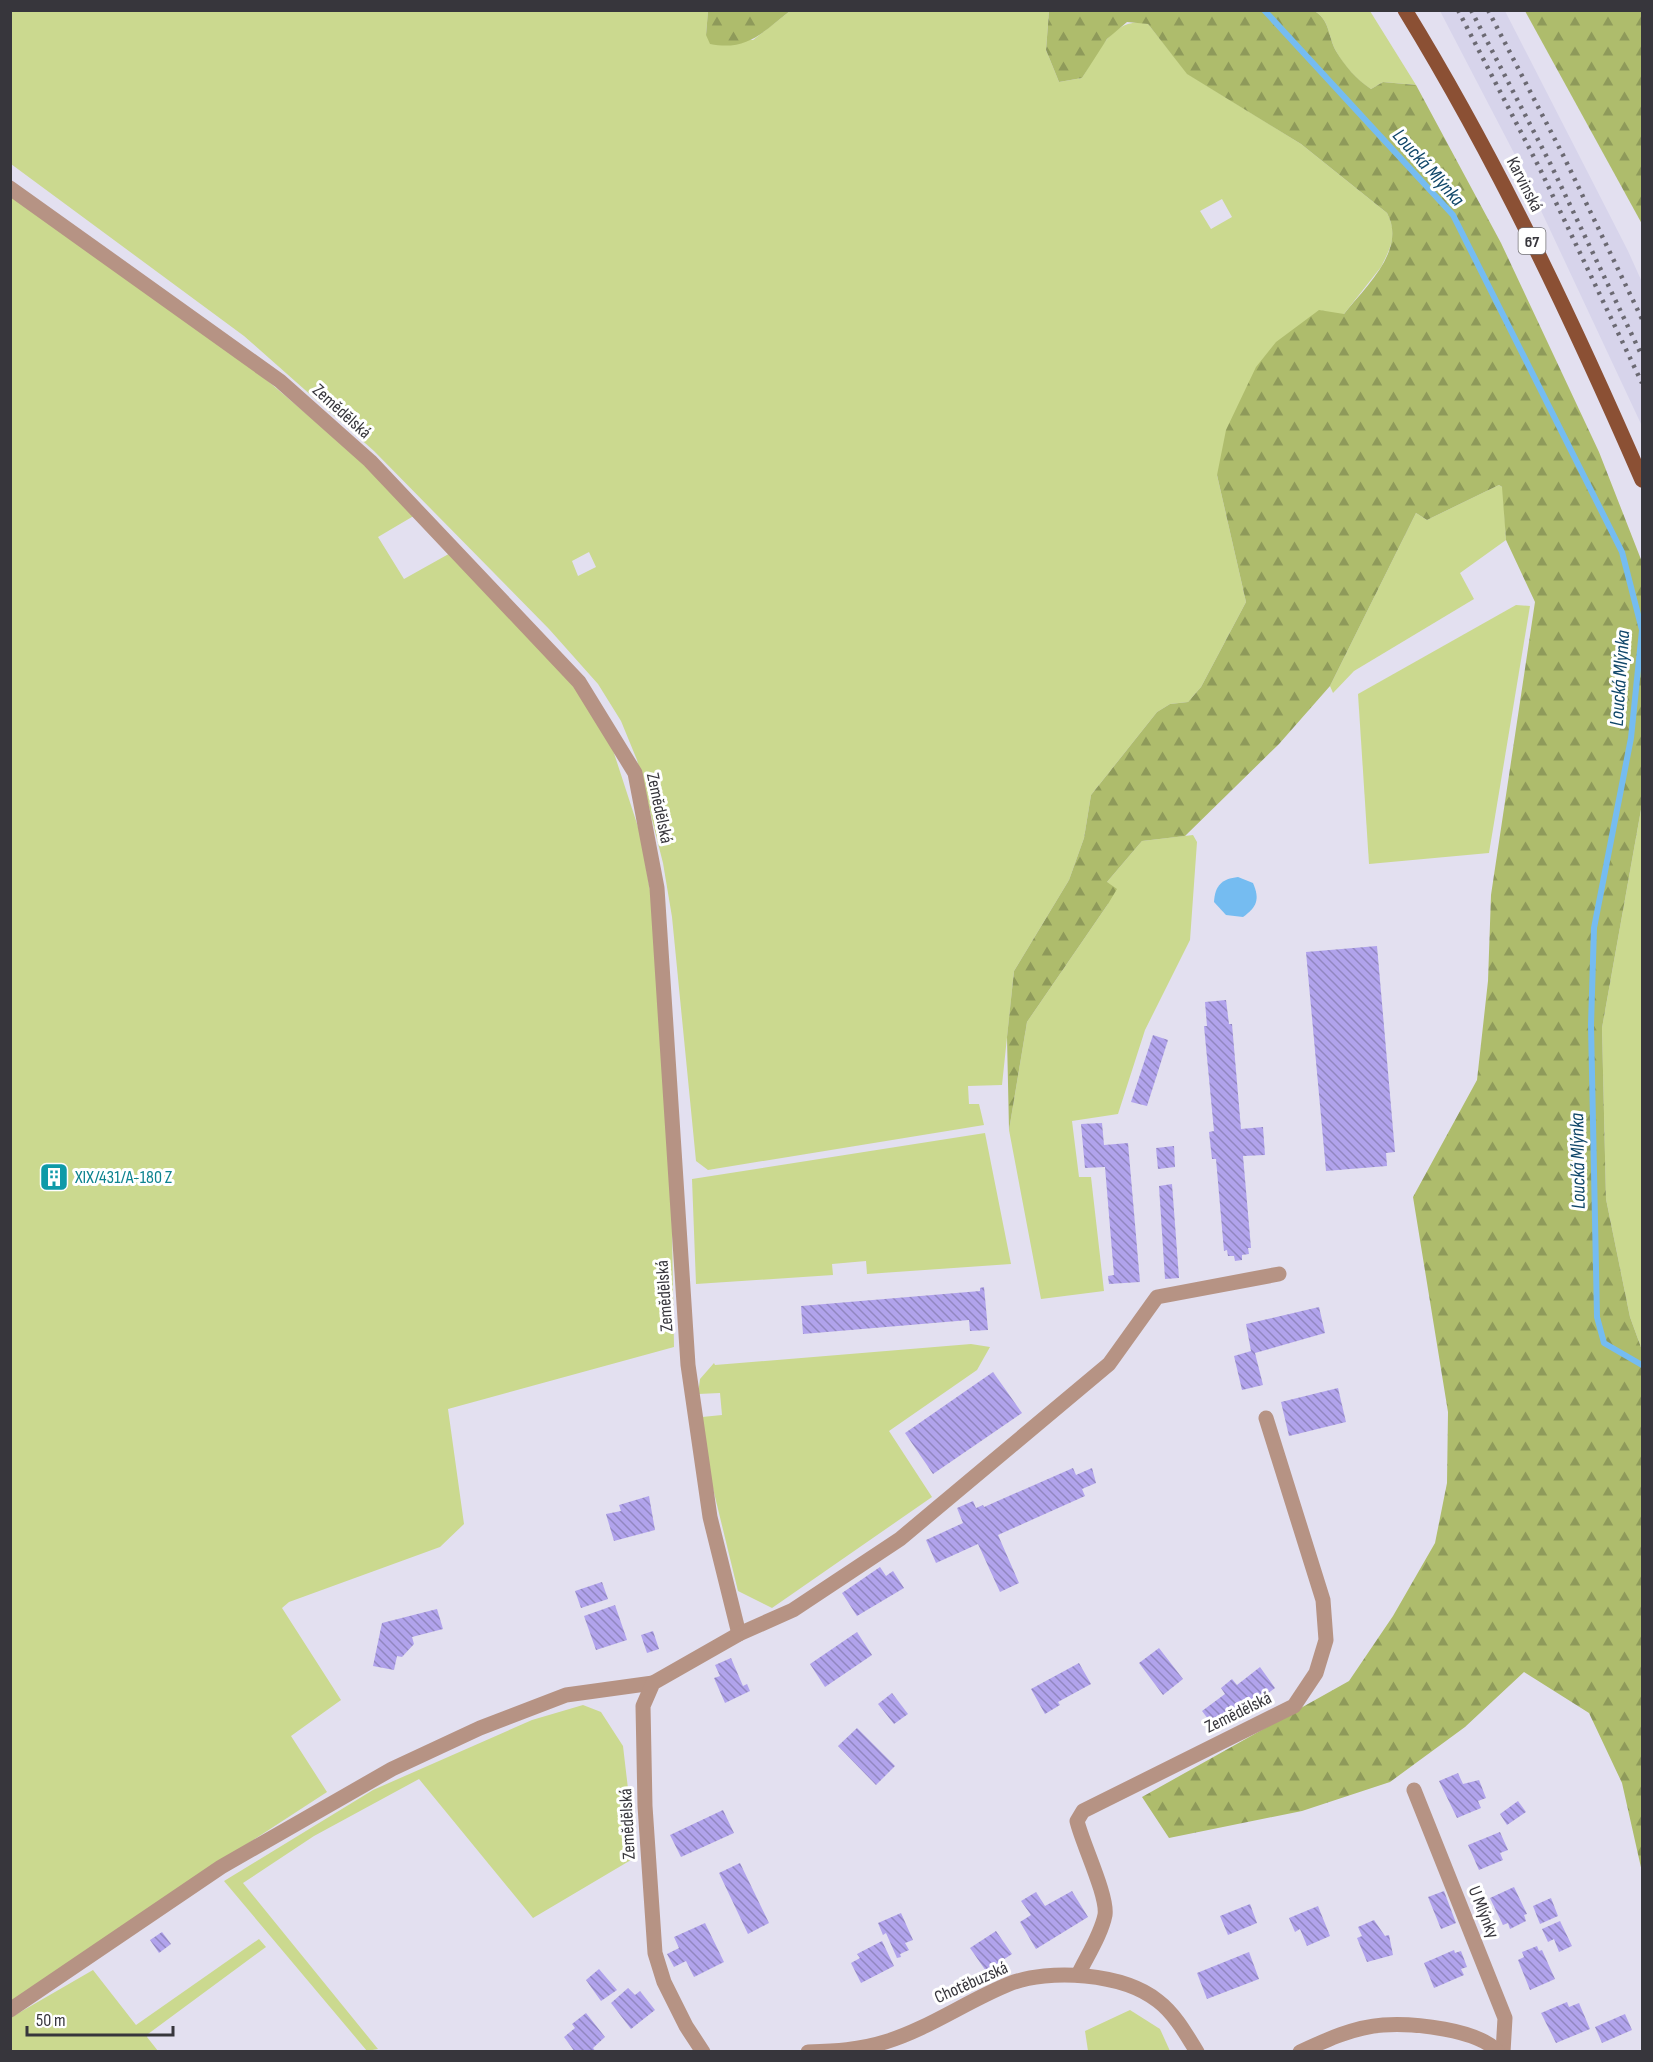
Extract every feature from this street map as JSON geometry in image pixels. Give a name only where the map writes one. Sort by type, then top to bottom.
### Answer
[{"type":"main road","name":"Karvinská","points":[[1405,10],[1470,120],[1535,246],[1642,480]]},
{"type":"street","name":"Zemědělská","points":[[10,188],[280,381],[370,461],[579,682],[635,774],[657,888],[688,1365],[710,1517],[739,1634]]},
{"type":"street","points":[[10,2010],[220,1868],[392,1769],[480,1728],[566,1695],[653,1683],[739,1634],[793,1610],[900,1539],[1109,1364],[1157,1298],[1279,1274]]},
{"type":"street","name":"Zemědělská","points":[[1078,1975],[1106,1913],[1094,1868],[1080,1837],[1077,1821],[1083,1811],[1294,1706],[1316,1672],[1326,1640],[1323,1600],[1266,1418]]},
{"type":"street","name":"Zemědělská","points":[[653,1683],[643,1706],[645,1806],[655,1953],[664,1982],[686,2026],[703,2052]]},
{"type":"street","name":"U Mlýnky","points":[[1414,1790],[1505,2018],[1503,2052]]},
{"type":"street","name":"Chotěbuzská","points":[[808,2052],[842,2051],[885,2042],[1011,1983],[1048,1975],[1078,1975],[1132,1987],[1158,2001],[1183,2028],[1197,2052]]},
{"type":"street","points":[[1299,2052],[1340,2034],[1383,2025],[1453,2030],[1489,2042],[1498,2052]]},
{"type":"shaded area","points":[[1440,11],[1505,11],[1628,251],[1642,282],[1642,426],[1514,153]]},
{"type":"green space","points":[[708,10],[790,11],[753,38],[734,45],[723,45],[710,44],[706,35]]},
{"type":"green space","points":[[10,11],[708,11],[706,35],[753,40],[790,11],[1049,11],[1046,50],[1059,82],[1082,78],[1108,38],[1116,30],[1136,22],[1148,24],[1188,74],[1301,144],[1387,213],[1393,234],[1381,267],[1217,475],[1246,602],[1201,687],[1188,702],[1170,704],[1157,712],[1091,795],[1084,838],[1069,880],[1014,971],[1002,1085],[968,1086],[969,1104],[979,1104],[984,1125],[708,1170],[696,1161],[672,917],[663,863],[637,760],[621,721],[598,684],[549,629],[374,451],[244,336],[11,164]],"holes":[[[1222,199],[1232,217],[1211,229],[1200,211]],[[589,552],[596,567],[578,576],[572,561]]]},
{"type":"green space","points":[[1049,11],[1314,11],[1326,23],[1333,46],[1343,62],[1371,89],[1383,82],[1416,85],[1501,243],[1599,452],[1642,562],[1642,804],[1602,1028],[1606,1199],[1630,1317],[1642,1350],[1642,1872],[1622,1783],[1589,1713],[1524,1672],[1465,1727],[1390,1782],[1302,1811],[1169,1838],[1142,1797],[1349,1681],[1393,1616],[1435,1543],[1447,1483],[1448,1412],[1413,1197],[1477,1080],[1488,981],[1491,895],[1535,602],[1506,540],[1502,487],[1499,485],[1427,520],[1416,513],[1330,686],[1279,744],[1185,836],[1142,841],[1107,882],[1117,889],[1027,1022],[1009,1130],[1007,1037],[1014,971],[1069,880],[1084,838],[1091,795],[1157,712],[1170,704],[1188,702],[1201,687],[1246,602],[1217,475],[1226,430],[1256,367],[1276,342],[1319,310],[1344,314],[1381,267],[1392,240],[1392,227],[1387,213],[1301,144],[1187,74],[1148,24],[1127,22],[1107,39],[1082,78],[1059,82],[1046,50]]},
{"type":"green space","points":[[1314,11],[1370,11],[1416,85],[1383,82],[1371,89],[1343,62],[1333,46],[1326,23]]},
{"type":"green space","points":[[1525,11],[1642,11],[1642,224]]},
{"type":"green space","points":[[11,189],[228,347],[349,450],[417,514],[378,537],[404,579],[454,551],[579,692],[612,747],[640,833],[659,942],[670,1115],[674,1347],[448,1409],[464,1524],[440,1547],[289,1602],[282,1608],[341,1700],[291,1736],[327,1792],[187,1883],[11,2004]]},
{"type":"green space","points":[[1499,485],[1503,488],[1506,540],[1460,573],[1474,599],[1354,671],[1333,693],[1330,686],[1416,513],[1427,520]]},
{"type":"green space","points":[[1516,605],[1530,606],[1489,853],[1369,864],[1358,694]]},
{"type":"green space","points":[[1642,804],[1642,1350],[1630,1317],[1606,1199],[1602,1028]]},
{"type":"green space","points":[[1193,835],[1197,842],[1190,940],[1145,1030],[1118,1114],[1072,1121],[1079,1177],[1091,1177],[1104,1291],[1041,1299],[1009,1130],[1027,1022],[1108,904],[1107,882],[1142,841]]},
{"type":"green space","points":[[985,1133],[1011,1264],[867,1274],[866,1261],[832,1264],[833,1275],[696,1284],[692,1179]]},
{"type":"green space","points":[[971,1344],[990,1347],[977,1370],[889,1431],[932,1497],[772,1608],[738,1591],[707,1464],[702,1417],[722,1415],[720,1393],[698,1394],[700,1379],[714,1363],[715,1365]]},
{"type":"green space","points":[[583,1705],[601,1712],[623,1746],[636,1857],[533,1918],[419,1779],[314,1836],[243,1883],[378,2049],[367,2051],[224,1881],[373,1790],[532,1720]]},
{"type":"green space","points":[[259,1939],[266,1947],[148,2034],[147,2037],[158,2051],[11,2051],[10,2018],[93,1970],[136,2025]]},
{"type":"green space","points":[[1130,2010],[1160,2029],[1170,2051],[1088,2051],[1085,2031]]},
{"type":"water","points":[[1238,877],[1253,883],[1257,898],[1254,906],[1243,917],[1226,915],[1214,902],[1220,884]]},
{"type":"building","points":[[1377,946],[1395,1152],[1386,1153],[1387,1166],[1326,1171],[1306,952]]},
{"type":"building","points":[[1226,1000],[1229,1024],[1232,1024],[1241,1129],[1263,1127],[1265,1155],[1243,1156],[1251,1248],[1248,1248],[1249,1254],[1242,1255],[1242,1260],[1235,1261],[1234,1256],[1228,1256],[1227,1250],[1224,1251],[1216,1159],[1212,1159],[1209,1132],[1214,1131],[1204,1026],[1207,1026],[1205,1002]]},
{"type":"building","points":[[1153,1035],[1168,1040],[1147,1106],[1131,1102]]},
{"type":"building","points":[[1102,1123],[1104,1145],[1128,1143],[1140,1282],[1109,1284],[1108,1276],[1114,1275],[1105,1167],[1085,1168],[1081,1124]]},
{"type":"building","points":[[1174,1146],[1175,1167],[1158,1169],[1156,1148]]},
{"type":"building","name":"XIX/431/A-180 Z","points":[[60,1165],[62,1167],[56,1191],[55,1187],[48,1186],[47,1180],[52,1168],[58,1169]]},
{"type":"building","points":[[1172,1184],[1179,1278],[1165,1279],[1159,1186]]},
{"type":"building","points":[[984,1287],[988,1330],[970,1331],[969,1320],[803,1334],[801,1306],[980,1291],[980,1288]]},
{"type":"building","points":[[1319,1307],[1325,1333],[1255,1353],[1263,1385],[1242,1390],[1234,1356],[1251,1351],[1246,1324]]},
{"type":"building","points":[[993,1372],[1022,1413],[933,1474],[905,1433]]},
{"type":"building","points":[[1338,1388],[1346,1422],[1289,1436],[1281,1402]]},
{"type":"building","points":[[1073,1468],[1076,1475],[1092,1468],[1096,1483],[1082,1489],[1085,1496],[998,1535],[1019,1583],[1000,1592],[978,1544],[936,1563],[926,1540],[963,1523],[957,1508],[973,1501],[976,1508],[983,1505],[984,1507]]},
{"type":"building","points":[[649,1496],[655,1530],[614,1541],[606,1514],[621,1511],[619,1505]]},
{"type":"building","points":[[880,1567],[886,1576],[893,1571],[904,1588],[857,1616],[842,1593]]},
{"type":"building","points":[[602,1582],[608,1599],[581,1608],[575,1591]]},
{"type":"building","points":[[615,1605],[627,1640],[596,1650],[584,1616]]},
{"type":"building","points":[[437,1609],[443,1629],[412,1637],[414,1644],[402,1657],[397,1656],[394,1670],[373,1666],[382,1623]]},
{"type":"building","points":[[653,1631],[659,1649],[647,1653],[641,1635]]},
{"type":"building","points":[[857,1632],[872,1655],[825,1687],[810,1664]]},
{"type":"building","points":[[1159,1648],[1183,1679],[1163,1695],[1139,1663]]},
{"type":"building","points":[[731,1658],[743,1686],[747,1684],[750,1691],[725,1703],[714,1678],[720,1676],[715,1665]]},
{"type":"building","points":[[1079,1663],[1091,1684],[1058,1702],[1060,1705],[1045,1714],[1031,1689]]},
{"type":"building","points":[[1260,1667],[1275,1688],[1217,1731],[1202,1711],[1225,1694],[1221,1688],[1232,1679],[1237,1685]]},
{"type":"building","points":[[892,1693],[908,1714],[894,1724],[878,1704]]},
{"type":"building","points":[[857,1728],[895,1766],[876,1785],[838,1746]]},
{"type":"building","points":[[1458,1773],[1463,1784],[1479,1780],[1486,1798],[1478,1801],[1481,1808],[1457,1818],[1439,1781]]},
{"type":"building","points":[[1518,1801],[1526,1812],[1507,1825],[1500,1814]]},
{"type":"building","points":[[723,1810],[734,1833],[681,1857],[670,1835]]},
{"type":"building","points":[[1500,1832],[1508,1850],[1500,1853],[1503,1860],[1479,1870],[1468,1845]]},
{"type":"building","points":[[740,1863],[769,1923],[748,1934],[719,1873]]},
{"type":"building","points":[[1514,1887],[1527,1914],[1524,1915],[1526,1921],[1510,1929],[1508,1923],[1503,1925],[1490,1898]]},
{"type":"building","points":[[1072,1891],[1088,1917],[1036,1949],[1020,1922],[1031,1915],[1021,1901],[1036,1892],[1045,1906]]},
{"type":"building","points":[[1444,1891],[1456,1923],[1441,1929],[1428,1897]]},
{"type":"building","points":[[1551,1898],[1558,1916],[1540,1924],[1533,1906]]},
{"type":"building","points":[[1250,1904],[1257,1923],[1228,1935],[1220,1916]]},
{"type":"building","points":[[1318,1906],[1330,1936],[1307,1946],[1300,1929],[1295,1932],[1289,1918]]},
{"type":"building","points":[[901,1913],[913,1940],[905,1943],[909,1950],[897,1958],[886,1933],[883,1935],[878,1923]]},
{"type":"building","points":[[1374,1920],[1385,1936],[1389,1935],[1393,1955],[1367,1962],[1357,1938],[1362,1936],[1358,1927]]},
{"type":"building","points":[[1560,1921],[1572,1946],[1559,1952],[1554,1939],[1548,1942],[1542,1929]]},
{"type":"building","points":[[705,1923],[724,1962],[694,1977],[686,1961],[674,1967],[667,1954],[679,1948],[674,1937]]},
{"type":"building","points":[[996,1931],[1012,1954],[986,1971],[970,1948]]},
{"type":"building","points":[[162,1932],[171,1944],[159,1953],[150,1940]]},
{"type":"building","points":[[882,1941],[894,1966],[861,1983],[851,1963],[860,1958],[857,1954]]},
{"type":"building","points":[[1537,1946],[1539,1951],[1542,1950],[1555,1979],[1530,1990],[1518,1960],[1524,1957],[1522,1952]]},
{"type":"building","points":[[1454,1950],[1455,1953],[1461,1951],[1467,1967],[1461,1969],[1464,1975],[1434,1988],[1424,1963]]},
{"type":"building","points":[[1249,1952],[1259,1979],[1207,1999],[1197,1973]]},
{"type":"building","points":[[599,1969],[617,1990],[601,2001],[586,1980]]},
{"type":"building","points":[[628,1988],[635,1995],[640,1991],[655,2010],[631,2029],[611,2003]]},
{"type":"building","points":[[1567,2002],[1569,2007],[1579,2003],[1590,2029],[1556,2043],[1541,2013]]},
{"type":"building","points":[[586,2013],[605,2037],[593,2048],[596,2052],[575,2052],[564,2037],[575,2028],[572,2024]]},
{"type":"building","points":[[1625,2014],[1632,2030],[1602,2043],[1595,2027]]},
{"type":"waterway","name":"Loucká Mlýnka","points":[[1264,10],[1453,215],[1622,552],[1642,630],[1631,738],[1594,928],[1591,1025],[1597,1317],[1604,1343],[1642,1365]]},
{"type":"railway","points":[[1458,10],[1540,169],[1642,383]]},
{"type":"railway","points":[[1471,10],[1550,163],[1642,356]]},
{"type":"railway","points":[[1488,10],[1564,157],[1642,319]]},
{"type":"place","name":"XIX/431/A-180 Z","points":[[54,1177]]}]
